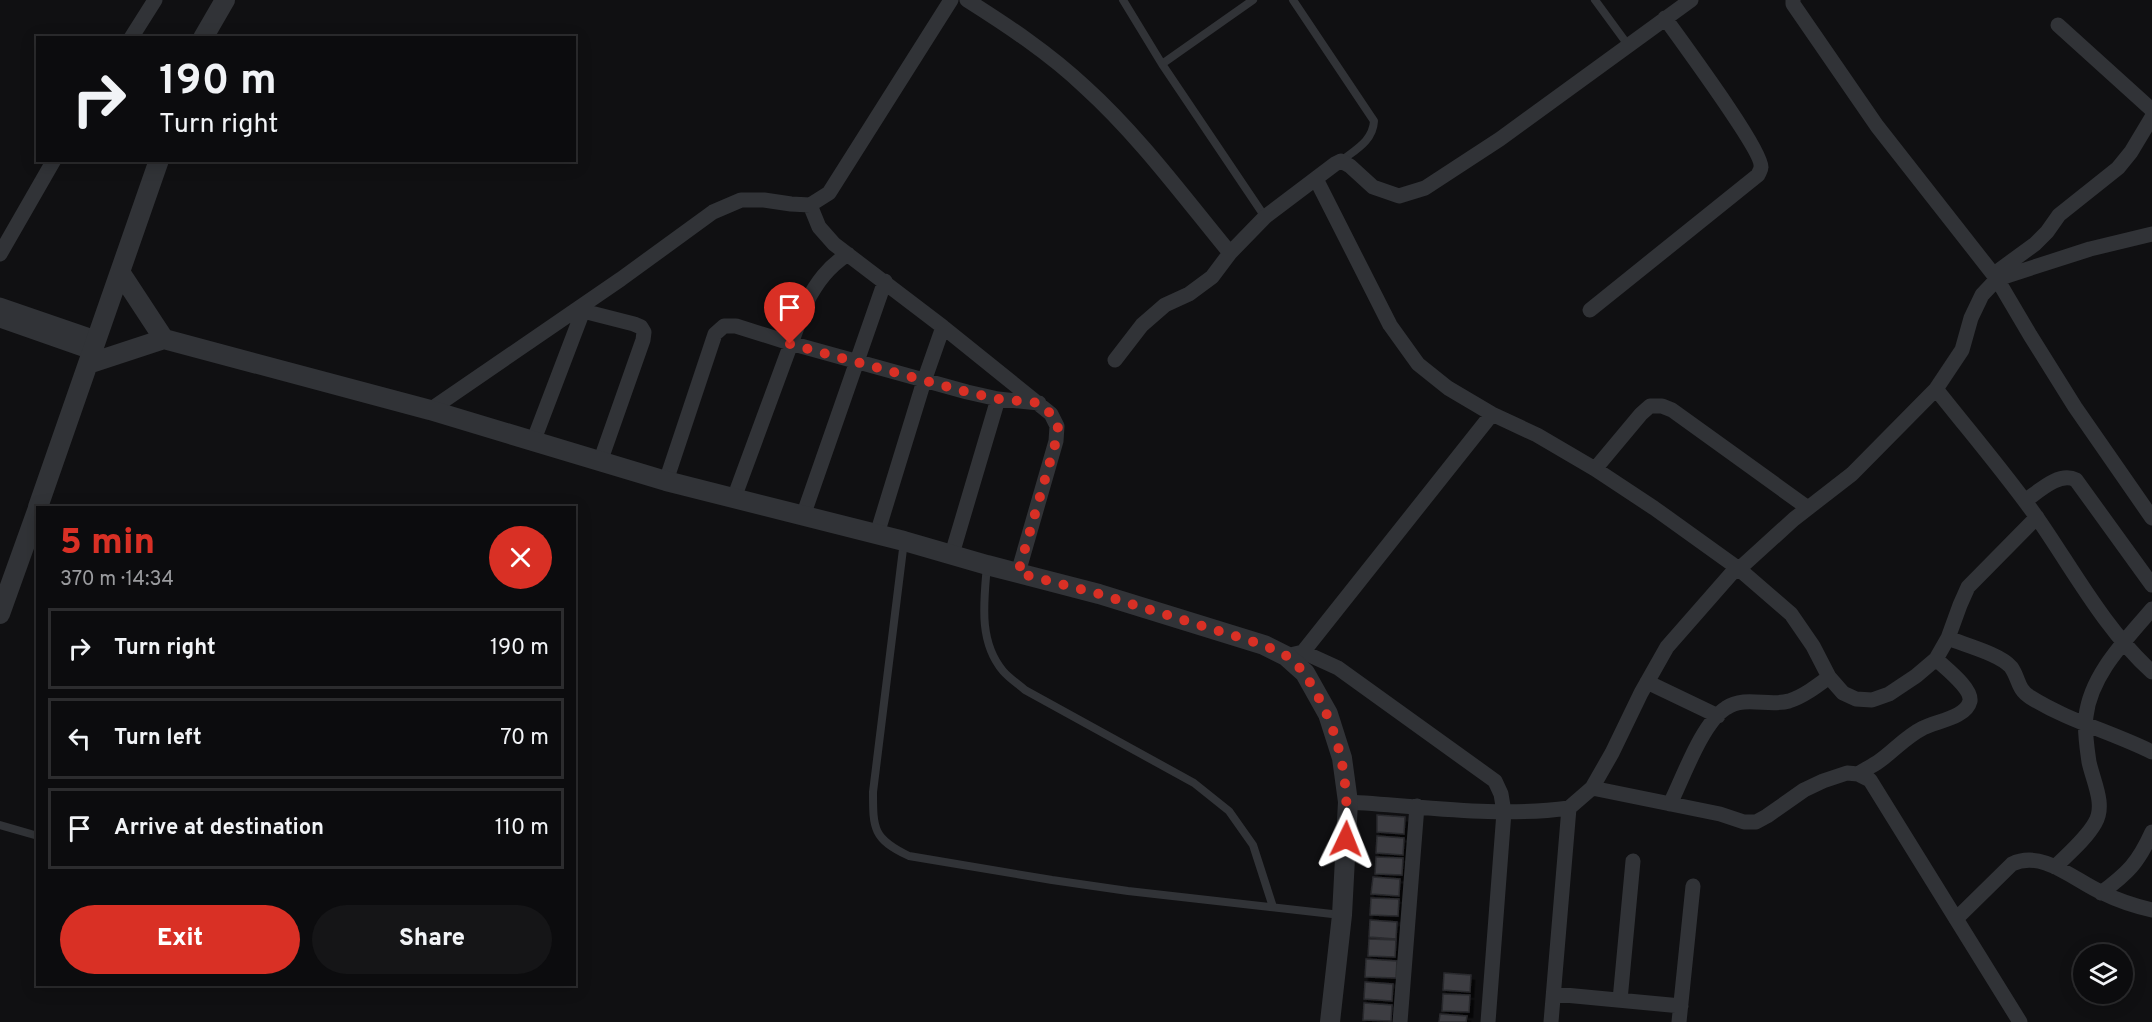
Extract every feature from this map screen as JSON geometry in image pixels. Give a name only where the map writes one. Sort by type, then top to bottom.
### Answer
[{"type":"street","points":[[132,36],[155,0]]},
{"type":"street","points":[[204,36],[225,0]]},
{"type":"street","points":[[430,410],[584,307],[713,212],[741,200],[810,205],[829,193],[951,0]]},
{"type":"street","points":[[967,0],[1022,35],[1085,86],[1129,130],[1230,253]]},
{"type":"street","points":[[1115,360],[1142,325],[1166,305],[1189,294],[1212,277],[1230,253],[1265,217],[1335,164],[1341,162],[1350,166],[1372,187],[1399,196],[1425,188],[1500,139],[1691,0]]},
{"type":"street","points":[[1793,0],[1793,4],[1877,126],[1995,276],[2075,407],[2152,518]]},
{"type":"street","points":[[1590,310],[1758,175],[1761,167],[1759,157],[1747,135],[1665,18]]},
{"type":"street","points":[[2058,25],[2152,110]]},
{"type":"street","points":[[1348,802],[1504,812],[1537,812],[1569,808],[1592,788],[1647,682],[1675,638],[1731,574],[1808,508],[1852,474],[1936,389],[1962,350],[1971,318],[1982,295],[1995,276],[2036,244],[2060,215],[2118,168],[2131,152],[2152,117]]},
{"type":"street","points":[[0,254],[53,162]]},
{"type":"street","points":[[39,506],[158,162]]},
{"type":"street","points":[[1316,179],[1390,325],[1418,364],[1448,388],[1595,469],[1739,569],[1791,614],[1813,646],[1829,677],[1843,693],[1856,699],[1872,700],[1898,688],[1936,659],[1948,638],[1968,587],[2037,518]]},
{"type":"street","points":[[810,205],[819,226],[834,244],[885,281],[1039,403],[1051,414],[1058,426],[1056,441],[1018,573]]},
{"type":"street","points":[[1995,276],[2152,234]]},
{"type":"street","points":[[734,498],[806,303],[818,281],[834,263],[848,254]]},
{"type":"street","points":[[120,272],[164,339]]},
{"type":"street","points":[[803,516],[885,281]]},
{"type":"street","points":[[0,305],[92,351]]},
{"type":"street","points":[[533,442],[584,307]]},
{"type":"street","points":[[584,307],[634,324],[641,327],[644,332],[600,462]]},
{"type":"street","points":[[0,320],[92,351],[164,339],[430,410],[666,481],[904,541],[1110,598],[1338,668],[1495,781],[1501,794],[1504,812],[1488,1022]]},
{"type":"street","points":[[666,481],[715,334],[723,326],[736,326],[790,344],[924,381],[998,399],[1039,403]]},
{"type":"street","points":[[877,534],[924,381],[944,327]]},
{"type":"street","points":[[1936,389],[2025,501],[2122,644],[2152,672]]},
{"type":"street","points":[[952,554],[998,399]]},
{"type":"street","points":[[1595,469],[1641,414],[1650,406],[1662,406],[1672,410],[1808,508]]},
{"type":"street","points":[[1295,654],[1492,414]]},
{"type":"street","points":[[2025,501],[2058,479],[2071,477],[2076,480],[2152,585]]},
{"type":"street","points":[[0,614],[36,514]]},
{"type":"street","points":[[2055,867],[2094,825],[2100,814],[2100,801],[2089,758],[2086,725],[2090,699],[2102,672],[2152,609]]},
{"type":"street","points":[[1948,638],[2010,665],[2020,690],[2029,697],[2086,725],[2126,739],[2152,752]]},
{"type":"street","points":[[1295,654],[1328,714],[1342,758],[1348,802],[1342,915],[1330,1022]]},
{"type":"street","points":[[1858,774],[1879,761],[1905,738],[1964,711],[1970,702],[1970,695],[1966,687],[1936,659]]},
{"type":"street","points":[[1670,804],[1702,738],[1726,707],[1745,701],[1788,701],[1805,694],[1829,677]]},
{"type":"street","points":[[1647,682],[1718,716]]},
{"type":"street","points":[[1592,788],[1720,814],[1744,822],[1756,822],[1804,790],[1823,781],[1847,774],[1858,774],[1870,780],[2019,1022]]},
{"type":"street","points":[[1400,1022],[1417,806]]},
{"type":"street","points":[[1551,1022],[1569,808]]},
{"type":"street","points":[[2102,893],[2128,872],[2143,853],[2152,832]]},
{"type":"street","points":[[1956,919],[2012,864],[2023,859],[2039,860],[2102,893],[2152,910]]},
{"type":"street","points":[[1620,1000],[1633,861]]},
{"type":"street","points":[[1679,1022],[1693,886]]},
{"type":"street","points":[[1554,994],[1681,1006]]},
{"type":"lane","points":[[1123,0],[1162,64],[1265,217]]},
{"type":"lane","points":[[1162,64],[1253,0]]},
{"type":"lane","points":[[1305,0],[1295,3],[1374,121],[1373,131],[1367,140],[1341,162]]},
{"type":"lane","points":[[1594,0],[1628,45]]},
{"type":"lane","points":[[904,541],[873,792],[873,818],[878,835],[891,847],[909,856],[1052,880],[1342,915]]},
{"type":"lane","points":[[987,565],[983,613],[988,644],[1002,671],[1025,690],[1194,783],[1229,811],[1253,845],[1273,907]]},
{"type":"lane","points":[[0,825],[36,835]]},
{"type":"building","points":[[1377,815],[1405,817],[1404,834],[1377,832]]},
{"type":"building","points":[[1377,836],[1404,838],[1403,855],[1376,853]]},
{"type":"building","points":[[1376,857],[1403,858],[1402,875],[1375,874]]},
{"type":"building","points":[[1373,877],[1400,879],[1399,896],[1371,894]]},
{"type":"building","points":[[1371,898],[1399,899],[1398,916],[1370,915]]},
{"type":"building","points":[[1370,920],[1397,922],[1396,939],[1369,937]]},
{"type":"building","points":[[1369,939],[1396,940],[1395,957],[1368,956]]},
{"type":"building","points":[[1366,959],[1397,961],[1396,978],[1365,977]]},
{"type":"building","points":[[1444,973],[1471,975],[1470,992],[1443,990]]},
{"type":"building","points":[[1365,982],[1393,984],[1392,1001],[1364,999]]},
{"type":"building","points":[[1443,994],[1470,995],[1469,1012],[1442,1011]]},
{"type":"building","points":[[1364,1003],[1392,1005],[1391,1021],[1363,1020]]},
{"type":"building","points":[[1440,1014],[1467,1016],[1466,1022],[1439,1022]]},
{"type":"route","points":[[790,344],[967,392],[998,399],[1039,403],[1051,414],[1058,426],[1056,441],[1018,573],[1099,594],[1264,645],[1286,656],[1305,673],[1328,714],[1342,758],[1348,802],[1346,839]]}]
